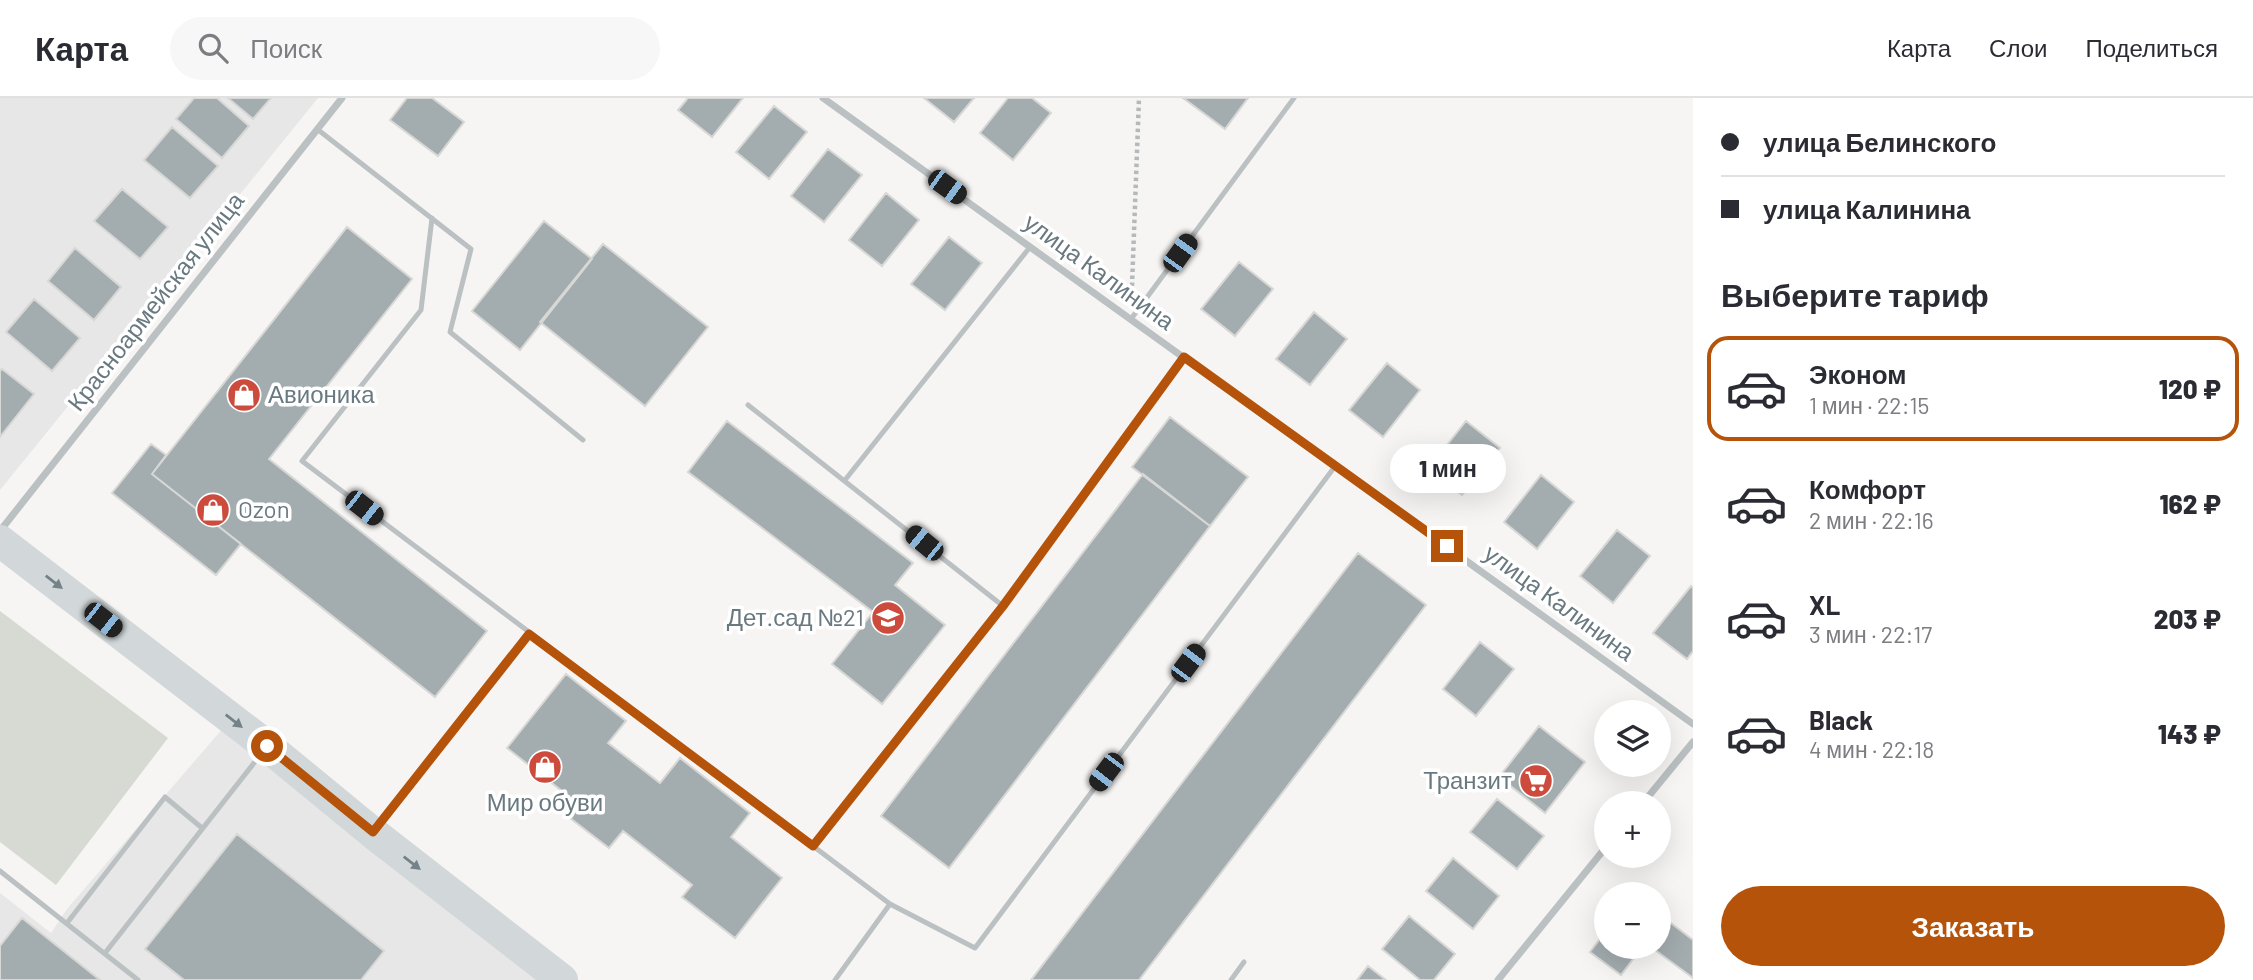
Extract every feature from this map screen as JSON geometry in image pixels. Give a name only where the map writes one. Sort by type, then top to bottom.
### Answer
[{"type":"street","name":"Красноармейская улица","points":[[0,531],[342,98]]},
{"type":"street","name":"улица Калинина","points":[[823,98],[1693,724]]},
{"type":"street","points":[[0,541],[267,746],[562,980]]},
{"type":"street","points":[[1653,791],[1693,741]]},
{"type":"street","points":[[1498,980],[1594,862]]},
{"type":"lane","points":[[1131,319],[1294,98]]},
{"type":"lane","points":[[317,129],[471,249],[450,332],[583,440]]},
{"type":"lane","points":[[432,218],[421,310],[302,461],[890,904],[975,948],[1336,465]]},
{"type":"lane","points":[[845,480],[1030,247]]},
{"type":"lane","points":[[813,846],[1003,606],[1184,357]]},
{"type":"lane","points":[[748,405],[1003,606]]},
{"type":"lane","points":[[373,832],[529,634]]},
{"type":"lane","points":[[105,953],[267,746]]},
{"type":"lane","points":[[67,923],[165,797],[202,828]]},
{"type":"lane","points":[[0,871],[138,980]]},
{"type":"lane","points":[[835,980],[890,904]]},
{"type":"lane","points":[[1231,980],[1244,962]]},
{"type":"path","points":[[1131,319],[1139,98]]},
{"type":"shaded area","points":[[0,98],[318,98],[0,490]]},
{"type":"shaded area","points":[[0,611],[168,738],[56,885],[0,842]]},
{"type":"shaded area","points":[[224,727],[554,980],[0,980],[0,893],[51,933],[67,909]]},
{"type":"building","points":[[194,98],[217,98],[249,126],[222,158],[176,119]]},
{"type":"building","points":[[228,98],[271,98],[253,119]]},
{"type":"building","points":[[407,98],[432,98],[464,122],[438,156],[390,120]]},
{"type":"building","points":[[688,98],[743,98],[712,137],[678,110]]},
{"type":"building","points":[[924,98],[974,98],[954,122]]},
{"type":"building","points":[[1008,98],[1032,98],[1051,113],[1013,160],[980,133]]},
{"type":"building","points":[[1183,98],[1248,98],[1225,129]]},
{"type":"building","points":[[774,106],[807,132],[769,179],[736,152]]},
{"type":"building","points":[[172,127],[218,166],[190,198],[144,160]]},
{"type":"building","points":[[828,149],[862,175],[824,222],[791,196]]},
{"type":"building","points":[[122,189],[168,227],[140,259],[94,221]]},
{"type":"building","points":[[886,193],[919,220],[882,266],[849,240]]},
{"type":"building","points":[[544,221],[592,259],[520,350],[472,311]]},
{"type":"building","points":[[347,227],[412,279],[269,459],[487,631],[435,697],[152,474]]},
{"type":"building","points":[[949,237],[982,263],[945,310],[911,284]]},
{"type":"building","points":[[603,244],[708,327],[645,406],[540,322]]},
{"type":"building","points":[[75,248],[121,287],[94,320],[48,281]]},
{"type":"building","points":[[1239,262],[1273,289],[1235,336],[1201,309]]},
{"type":"building","points":[[34,299],[80,338],[52,371],[6,332]]},
{"type":"building","points":[[1314,312],[1347,339],[1310,385],[1276,359]]},
{"type":"building","points":[[1387,363],[1420,390],[1383,437],[1349,410]]},
{"type":"building","points":[[2,369],[34,394],[0,437],[0,371]]},
{"type":"building","points":[[1170,417],[1248,477],[1210,526],[1132,467]]},
{"type":"building","points":[[727,421],[913,563],[895,585],[945,625],[882,704],[832,664],[873,612],[688,472]]},
{"type":"building","points":[[1466,421],[1500,448],[1462,495],[1429,468]]},
{"type":"building","points":[[151,444],[166,455],[152,474],[241,544],[216,575],[112,493]]},
{"type":"building","points":[[1143,474],[1210,526],[949,868],[881,816]]},
{"type":"building","points":[[1541,475],[1574,502],[1537,549],[1504,522]]},
{"type":"building","points":[[1617,530],[1650,556],[1613,603],[1580,576]]},
{"type":"building","points":[[1358,553],[1426,605],[1139,980],[1031,980]]},
{"type":"building","points":[[1691,586],[1693,651],[1687,659],[1653,633]]},
{"type":"building","points":[[1480,642],[1514,669],[1476,716],[1443,689]]},
{"type":"building","points":[[566,674],[626,721],[608,743],[660,783],[680,758],[750,813],[731,837],[782,878],[735,938],[682,897],[692,885],[623,831],[609,848],[557,808],[567,795],[507,748]]},
{"type":"building","points":[[1539,726],[1585,762],[1545,813],[1499,777]]},
{"type":"building","points":[[1497,799],[1544,836],[1517,869],[1470,832]]},
{"type":"building","points":[[237,834],[384,951],[361,980],[184,980],[145,949]]},
{"type":"building","points":[[1453,858],[1499,896],[1473,929],[1426,891]]},
{"type":"building","points":[[1409,916],[1455,954],[1434,980],[1420,980],[1382,949]]},
{"type":"building","points":[[22,918],[100,980],[0,980],[0,946]]},
{"type":"building","points":[[1671,923],[1693,940],[1693,978],[1667,959],[1671,959]]},
{"type":"building","points":[[1599,959],[1633,959],[1621,975]]},
{"type":"building","points":[[1368,966],[1386,980],[1357,980]]},
{"type":"place","name":"Авионика","points":[[244,395]]},
{"type":"place","name":"Ozon","points":[[213,510]]},
{"type":"place","name":"Дет.сад №21","points":[[888,618]]},
{"type":"place","name":"Мир обуви","points":[[545,767]]},
{"type":"place","name":"Транзит","points":[[1536,781]]},
{"type":"route","points":[[267,746],[373,832],[529,634],[813,846],[1003,606],[1184,357],[1447,546]]}]
